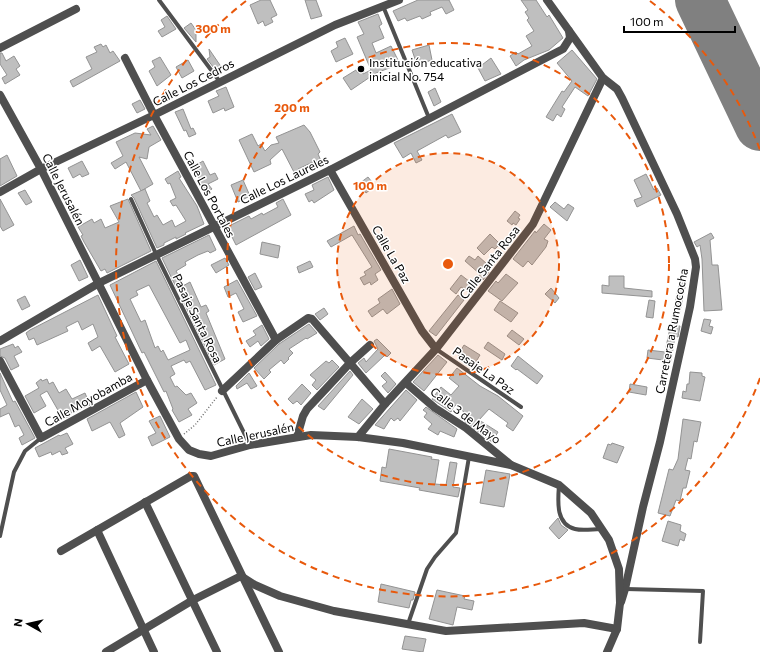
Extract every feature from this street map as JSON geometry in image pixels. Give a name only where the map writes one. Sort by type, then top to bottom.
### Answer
[{"type":"street","name":"Calle Los Cedros","points":[[0,192],[41,169],[154,115],[335,24],[400,0]]},
{"type":"street","name":"Carretera a Rumococha","points":[[547,0],[603,78],[617,89],[677,214],[695,259],[696,268],[690,306],[660,442],[628,568],[625,589],[620,603],[617,629],[607,652]]},
{"type":"street","points":[[0,48],[76,9]]},
{"type":"street","name":"Calle Los Laureles","points":[[0,341],[99,283],[157,256],[330,170],[563,49],[570,38],[570,31]]},
{"type":"street","name":"Calle Los Portales","points":[[125,58],[154,115],[276,340]]},
{"type":"street","name":"Calle Santa Rosa","points":[[358,436],[385,404],[436,349],[533,224],[603,78]]},
{"type":"street","name":"Calle Jerusalén","points":[[0,95],[41,169],[147,380],[179,439],[189,450],[199,454],[211,456],[250,445],[311,435],[358,436],[511,465],[559,485],[591,513],[609,540],[619,569],[620,603]]},
{"type":"street","name":"Calle La Paz","points":[[330,170],[422,331],[436,349]]},
{"type":"street","points":[[222,391],[276,340],[310,318],[385,404]]},
{"type":"street","points":[[297,437],[303,416],[307,409],[350,363],[370,345]]},
{"type":"street","points":[[0,361],[41,438]]},
{"type":"street","name":"Calle Moyobamba","points":[[41,438],[147,380]]},
{"type":"street","name":"Calle 3 de Mayo","points":[[406,383],[436,408],[466,428],[511,465]]},
{"type":"street","points":[[61,551],[191,476],[194,476],[279,652]]},
{"type":"street","points":[[145,502],[217,652]]},
{"type":"street","points":[[97,530],[154,652]]},
{"type":"street","points":[[619,569],[628,568]]},
{"type":"street","points":[[242,576],[255,585],[280,596],[334,610],[446,631],[584,623],[617,629]]},
{"type":"street","points":[[106,652],[193,600],[242,576]]},
{"type":"lane","points":[[159,0],[220,82]]},
{"type":"lane","points":[[383,6],[429,118]]},
{"type":"lane","name":"Pasaje Santa Rosa","points":[[131,199],[222,391],[250,445]]},
{"type":"lane","name":"Pasaje La Paz","points":[[436,349],[521,408]]},
{"type":"lane","points":[[0,536],[14,472],[25,451],[41,438]]},
{"type":"lane","points":[[408,624],[427,569],[435,557],[456,533],[469,456]]},
{"type":"lane","points":[[559,485],[558,508],[560,515],[569,525],[575,529],[601,528]]},
{"type":"lane","points":[[625,589],[703,592],[700,642]]},
{"type":"path","points":[[179,439],[195,424],[222,391]]},
{"type":"building","points":[[261,0],[270,0],[277,15],[271,18],[273,22],[265,26],[263,21],[258,24],[250,5]]},
{"type":"building","points":[[305,0],[316,0],[322,16],[311,19]]},
{"type":"building","points":[[418,0],[449,0],[454,10],[446,14],[442,7],[430,12],[431,15],[422,19],[420,16],[407,21],[405,18],[398,21],[393,11]]},
{"type":"building","points":[[521,0],[536,0],[547,17],[549,15],[563,38],[549,50],[524,60],[516,66],[510,56],[516,52],[518,54],[532,46],[526,36],[534,31],[527,20],[529,18],[525,12],[528,10]]},
{"type":"building","points":[[378,14],[382,24],[379,26],[384,38],[372,43],[376,53],[391,46],[400,64],[376,73],[351,90],[343,78],[356,70],[358,73],[361,71],[363,74],[371,70],[357,37],[364,34],[358,22]]},
{"type":"building","points":[[167,16],[176,29],[162,37],[158,31],[165,27],[161,20]]},
{"type":"building","points":[[191,23],[196,30],[196,42],[184,28]]},
{"type":"building","points":[[345,38],[353,54],[336,62],[331,51],[338,47],[336,42]]},
{"type":"building","points":[[101,44],[103,47],[106,45],[110,53],[113,51],[120,61],[73,87],[70,81],[92,69],[86,57],[97,52],[94,47]]},
{"type":"building","points":[[429,45],[432,60],[417,65],[412,50]]},
{"type":"building","points":[[209,49],[222,68],[217,72],[207,59],[210,57]]},
{"type":"building","points":[[572,50],[597,79],[588,96],[575,87],[562,107],[565,109],[561,117],[557,114],[553,121],[546,117],[562,91],[564,92],[572,81],[557,63]]},
{"type":"building","points":[[0,53],[2,53],[6,61],[14,56],[20,66],[16,69],[20,75],[5,84],[2,78],[7,75],[0,64]]},
{"type":"building","points":[[160,57],[171,75],[157,86],[149,71],[155,67],[152,61]]},
{"type":"building","points":[[491,58],[501,74],[485,81],[478,68]]},
{"type":"building","points":[[188,60],[194,71],[182,78],[176,67]]},
{"type":"building","points":[[226,87],[234,107],[225,111],[224,108],[213,113],[208,101],[219,96],[216,91]]},
{"type":"building","points":[[435,88],[441,102],[434,106],[428,92]]},
{"type":"building","points":[[140,100],[145,109],[137,113],[132,104]]},
{"type":"building","points":[[183,109],[191,129],[193,128],[196,134],[189,137],[186,130],[184,131],[175,112]]},
{"type":"building","points":[[452,114],[461,132],[448,138],[446,135],[417,151],[422,160],[416,163],[411,153],[403,158],[394,143]]},
{"type":"building","points":[[304,125],[310,132],[320,152],[318,154],[322,163],[315,166],[313,162],[298,169],[301,173],[296,176],[282,149],[270,160],[271,164],[254,172],[239,140],[252,134],[258,146],[261,144],[265,151],[271,145],[279,143],[276,137]]},
{"type":"building","points":[[153,126],[161,140],[149,147],[147,159],[139,157],[153,184],[141,191],[126,162],[115,169],[111,163],[123,156],[116,142],[135,133],[151,135],[147,129]]},
{"type":"building","points":[[7,155],[17,176],[0,186],[0,159]]},
{"type":"building","points":[[82,161],[89,174],[82,177],[80,174],[73,178],[68,168]]},
{"type":"building","points":[[203,161],[210,175],[215,173],[218,179],[208,184],[212,189],[206,193],[197,182],[200,180],[193,167]]},
{"type":"building","points":[[178,171],[181,177],[179,178],[197,206],[204,224],[176,239],[176,237],[164,243],[164,245],[157,248],[134,198],[131,195],[145,189],[150,201],[147,203],[154,217],[157,215],[163,225],[172,220],[175,227],[186,221],[176,205],[173,206],[170,201],[176,198],[170,183],[168,184],[165,179]]},
{"type":"building","points":[[646,174],[654,190],[657,188],[661,195],[637,207],[634,200],[642,197],[634,180]]},
{"type":"building","points":[[328,177],[334,190],[314,203],[312,200],[309,202],[305,194],[314,190],[312,185]]},
{"type":"building","points":[[368,177],[375,186],[366,193],[360,183]]},
{"type":"building","points":[[243,180],[250,196],[238,202],[231,185]]},
{"type":"building","points":[[25,190],[32,202],[26,205],[18,193]]},
{"type":"building","points":[[0,199],[14,225],[3,231],[0,226]]},
{"type":"building","points":[[128,199],[151,251],[107,273],[105,269],[101,271],[84,242],[81,236],[83,235],[78,227],[92,219],[94,223],[101,219],[105,228],[119,222],[110,206]]},
{"type":"building","points":[[283,199],[291,215],[236,245],[227,227],[249,216],[251,219],[262,213],[263,215],[278,207],[276,203]]},
{"type":"building","points":[[555,202],[564,209],[568,204],[574,208],[567,221],[550,207]]},
{"type":"building","points":[[515,211],[520,215],[518,218],[520,219],[516,225],[513,223],[512,225],[507,221]]},
{"type":"building","points":[[544,224],[551,230],[544,239],[548,241],[546,247],[532,265],[528,261],[523,267],[513,259],[535,231],[536,233]]},
{"type":"building","points":[[354,226],[358,235],[360,234],[381,270],[375,274],[378,280],[371,285],[370,282],[364,285],[360,278],[366,275],[364,272],[372,267],[352,235],[331,247],[327,241]]},
{"type":"building","points":[[711,233],[714,238],[710,240],[712,265],[718,265],[722,310],[704,311],[700,245],[697,247],[694,242]]},
{"type":"building","points":[[490,234],[500,244],[495,249],[492,247],[484,255],[477,248]]},
{"type":"building","points":[[209,235],[216,250],[210,253],[208,251],[198,255],[185,262],[186,265],[176,271],[184,285],[177,289],[162,258]]},
{"type":"building","points":[[262,242],[280,246],[278,258],[260,254]]},
{"type":"building","points":[[469,256],[475,260],[478,256],[487,264],[484,267],[489,272],[483,280],[479,276],[480,274],[465,261]]},
{"type":"building","points":[[225,258],[229,265],[216,273],[211,265]]},
{"type":"building","points":[[80,260],[88,277],[79,281],[71,265]]},
{"type":"building","points":[[156,261],[216,385],[205,390],[190,361],[186,363],[184,360],[171,366],[175,374],[170,377],[175,387],[177,386],[186,395],[191,393],[197,403],[188,409],[192,415],[179,422],[172,410],[173,409],[166,391],[164,392],[144,352],[142,353],[110,285]],"holes":[[[149,285],[180,343],[186,340],[190,350],[168,360],[163,350],[161,352],[158,346],[155,348],[145,320],[141,322],[130,299],[138,295],[136,291]]]},
{"type":"building","points":[[310,261],[313,267],[299,273],[297,267]]},
{"type":"building","points":[[255,273],[262,287],[255,290],[248,277]]},
{"type":"building","points":[[506,274],[518,283],[502,301],[488,291],[496,281],[498,283]]},
{"type":"building","points":[[461,275],[474,285],[472,287],[474,288],[470,293],[461,287],[456,294],[450,289]]},
{"type":"building","points":[[609,276],[624,276],[624,288],[652,291],[652,297],[602,293],[602,285],[609,286]]},
{"type":"building","points":[[237,280],[257,316],[243,322],[238,312],[244,309],[236,293],[228,297],[224,287]]},
{"type":"building","points":[[680,280],[686,282],[677,326],[680,326],[678,337],[675,336],[671,361],[647,358],[648,350],[665,352]]},
{"type":"building","points":[[190,282],[201,307],[206,305],[209,311],[206,313],[225,359],[214,365],[182,299],[186,297],[181,287]]},
{"type":"building","points":[[551,288],[559,298],[555,303],[545,294]]},
{"type":"building","points":[[392,289],[400,304],[387,314],[383,309],[372,317],[368,311],[380,303],[378,299]]},
{"type":"building","points":[[98,295],[117,336],[115,337],[129,364],[115,372],[100,346],[92,351],[88,343],[98,337],[93,324],[82,330],[78,321],[66,327],[68,331],[37,345],[34,338],[29,340],[26,333],[30,330]]},
{"type":"building","points":[[458,295],[464,300],[436,336],[429,331]]},
{"type":"building","points":[[25,296],[30,306],[22,310],[17,300]]},
{"type":"building","points":[[649,300],[655,301],[653,318],[646,317]]},
{"type":"building","points":[[500,301],[518,313],[511,322],[494,310]]},
{"type":"building","points":[[324,308],[328,314],[320,320],[315,314]]},
{"type":"building","points":[[704,319],[711,320],[709,326],[713,327],[711,334],[701,331]]},
{"type":"building","points":[[309,324],[317,333],[289,349],[293,353],[288,358],[289,359],[284,364],[281,360],[269,370],[271,372],[264,379],[254,368],[279,344]]},
{"type":"building","points":[[262,325],[269,339],[261,346],[258,341],[250,347],[246,341],[256,335],[253,331]]},
{"type":"building","points":[[512,330],[524,339],[519,345],[507,336]]},
{"type":"building","points":[[377,339],[391,353],[387,357],[385,355],[366,373],[358,363],[364,358],[366,362],[378,349],[374,341]]},
{"type":"building","points":[[488,342],[505,354],[502,360],[484,348]]},
{"type":"building","points":[[13,344],[15,348],[18,346],[22,352],[14,356],[19,366],[11,370],[5,358],[0,356],[0,349]]},
{"type":"building","points":[[464,345],[480,355],[474,365],[458,355]]},
{"type":"building","points":[[438,355],[447,362],[424,391],[413,382]]},
{"type":"building","points":[[518,356],[543,376],[537,384],[511,366]]},
{"type":"building","points":[[332,360],[339,367],[317,390],[312,385],[316,380],[310,375],[326,361],[329,363]]},
{"type":"building","points":[[457,368],[480,386],[498,396],[523,416],[513,431],[506,426],[508,423],[489,409],[479,420],[498,432],[492,442],[460,418],[464,412],[455,405],[451,412],[432,399],[441,387],[451,395],[459,386],[449,378]]},
{"type":"building","points":[[350,371],[353,375],[324,410],[318,406]]},
{"type":"building","points":[[385,372],[396,384],[388,393],[382,386],[387,382],[381,376]]},
{"type":"building","points":[[690,372],[702,373],[702,376],[705,377],[700,401],[682,398],[683,391],[686,392],[687,384],[689,384]]},
{"type":"building","points":[[0,373],[13,402],[15,401],[35,438],[22,445],[19,438],[24,435],[19,425],[15,427],[9,413],[0,417],[0,409],[7,405],[0,390]]},
{"type":"building","points":[[249,373],[257,386],[251,389],[247,383],[237,389],[236,386]]},
{"type":"building","points":[[41,379],[42,381],[47,379],[49,384],[53,382],[59,393],[66,389],[72,399],[85,393],[90,405],[69,414],[70,416],[63,419],[47,391],[40,395],[46,406],[34,413],[25,396],[39,388],[36,383]]},
{"type":"building","points":[[302,384],[311,393],[301,405],[297,401],[293,404],[288,399]]},
{"type":"building","points":[[630,384],[647,387],[646,395],[629,392]]},
{"type":"building","points":[[406,390],[417,400],[400,421],[398,418],[394,421],[391,418],[384,429],[375,425]]},
{"type":"building","points":[[136,392],[143,407],[120,423],[125,435],[119,438],[110,422],[92,431],[87,419]]},
{"type":"building","points":[[362,399],[373,409],[359,424],[348,417]]},
{"type":"building","points":[[426,407],[457,429],[454,437],[440,431],[438,435],[428,429],[432,424],[424,417],[427,413],[423,410]]},
{"type":"building","points":[[160,416],[170,437],[152,446],[148,437],[156,433],[149,421]]},
{"type":"building","points":[[683,419],[701,422],[697,442],[694,441],[691,459],[688,458],[685,470],[690,471],[686,488],[683,488],[680,501],[676,500],[670,516],[658,513],[669,469],[673,470],[678,459]]},
{"type":"building","points":[[67,433],[73,444],[65,448],[68,453],[62,455],[60,451],[52,455],[51,452],[39,457],[35,448],[59,435],[60,436]]},
{"type":"building","points":[[612,443],[624,447],[617,463],[603,458],[608,444],[611,445]]},
{"type":"building","points":[[389,449],[432,457],[431,459],[439,460],[435,484],[446,485],[450,462],[457,463],[453,487],[460,488],[458,497],[380,481],[382,467],[386,468]]},
{"type":"building","points":[[486,470],[510,474],[504,507],[480,503]]},
{"type":"building","points":[[558,518],[561,525],[568,530],[559,539],[549,528]]},
{"type":"building","points":[[668,521],[681,525],[680,531],[686,534],[684,541],[680,539],[678,546],[662,541]]},
{"type":"building","points":[[381,584],[415,592],[409,608],[378,602]]},
{"type":"building","points":[[437,590],[465,596],[464,599],[474,601],[472,610],[457,607],[453,625],[429,619]]},
{"type":"building","points":[[405,636],[426,639],[423,652],[402,649]]},
{"type":"runway","points":[[700,0],[760,126]]},
{"type":"place","name":"Institución educativa inicial No. 754","points":[[361,69]]}]
